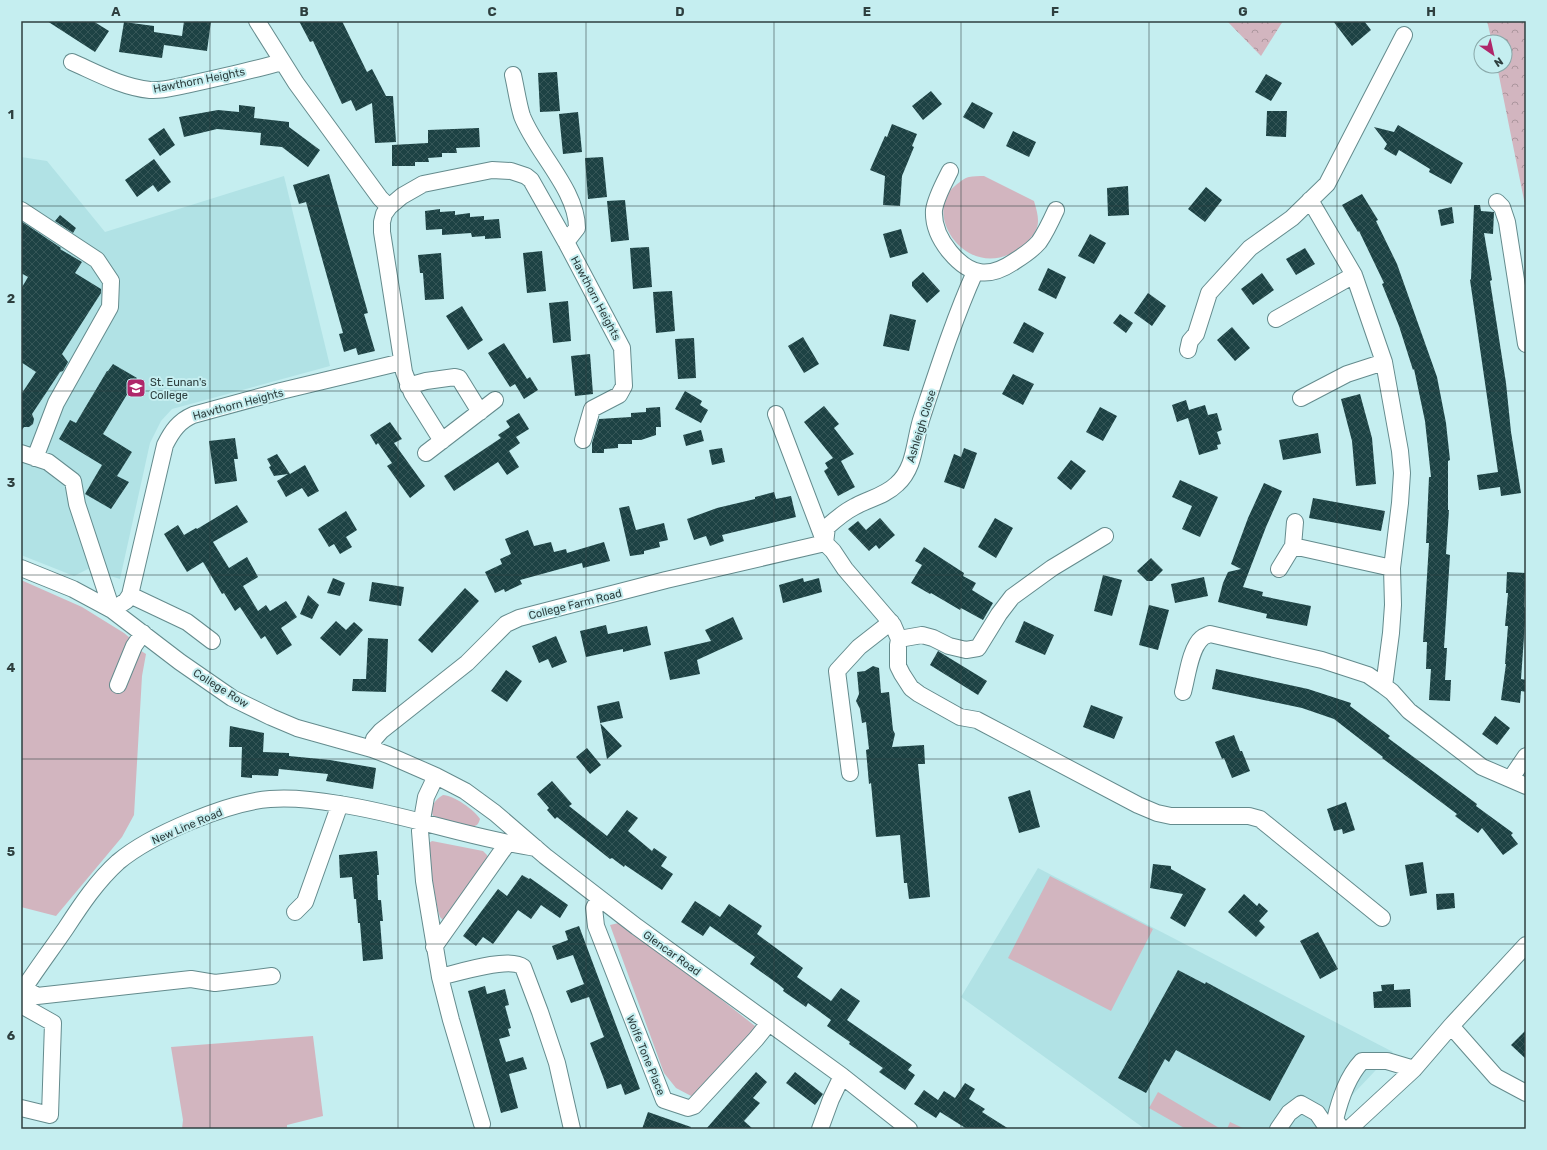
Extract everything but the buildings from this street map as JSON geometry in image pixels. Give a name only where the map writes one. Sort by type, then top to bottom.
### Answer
[{"type":"street","points":[[257,21],[282,62],[376,192],[389,207]]},
{"type":"street","points":[[1188,350],[1190,341],[1196,334],[1209,293],[1250,248],[1292,218],[1327,184],[1404,35]]},
{"type":"street","name":"Hawthorn Heights","points":[[72,62],[108,79],[135,87],[152,90],[206,81],[282,62]]},
{"type":"street","points":[[513,75],[522,116],[538,147],[563,186],[574,210],[577,228],[566,242]]},
{"type":"street","name":"Hawthorn Heights","points":[[442,441],[408,386],[402,362],[382,232],[382,222],[384,214],[389,207],[407,192],[423,184],[492,170],[511,171],[526,176],[530,180],[566,242],[622,348],[624,386],[619,395],[592,409],[583,440]]},
{"type":"street","points":[[950,171],[941,189],[934,209],[934,222],[945,245],[955,257],[975,272],[986,273],[1000,270],[1025,254],[1038,243],[1056,210]]},
{"type":"street","points":[[1310,200],[1354,275],[1384,362],[1400,451],[1402,473],[1400,503],[1392,568],[1391,633],[1384,686]]},
{"type":"street","points":[[1497,202],[1502,206],[1507,222],[1526,344]]},
{"type":"street","points":[[21,210],[97,260],[111,281],[110,307],[28,455],[48,462],[73,481],[77,504],[112,610],[126,601],[130,595],[187,622],[212,641]]},
{"type":"street","name":"Ashleigh Close","points":[[824,543],[827,527],[854,507],[888,491],[897,484],[905,474],[912,460],[921,420],[958,310],[975,272]]},
{"type":"street","points":[[1276,319],[1354,275]]},
{"type":"street","name":"Hawthorn Heights","points":[[130,595],[165,445],[171,433],[182,420],[193,415],[274,393],[402,362]]},
{"type":"street","points":[[1301,398],[1347,374],[1384,362]]},
{"type":"street","points":[[408,386],[426,381],[455,377],[459,378],[480,412]]},
{"type":"street","points":[[426,453],[495,400]]},
{"type":"street","points":[[776,414],[824,543],[833,551],[845,569],[891,622],[899,639],[898,666],[911,688],[960,717],[977,720],[1138,805],[1157,813],[1171,816],[1249,816],[1260,820],[1382,918]]},
{"type":"street","points":[[1279,569],[1292,546],[1295,522]]},
{"type":"street","points":[[899,639],[922,635],[933,638],[949,646],[966,650],[978,648],[999,614],[1012,597],[1052,568],[1105,536]]},
{"type":"street","name":"College Farm Road","points":[[372,749],[374,739],[381,731],[467,663],[506,624],[520,618],[666,580],[824,543]]},
{"type":"street","points":[[1292,546],[1392,568]]},
{"type":"street","name":"College Row","points":[[21,568],[73,589],[112,610],[180,662],[232,698],[297,728],[372,749],[436,776]]},
{"type":"street","points":[[850,774],[837,671],[858,646],[891,622]]},
{"type":"street","points":[[118,685],[134,646],[143,633]]},
{"type":"street","points":[[1184,692],[1190,661],[1195,647],[1202,638],[1210,634],[1322,660],[1368,675],[1392,692],[1409,711],[1482,767],[1511,778],[1526,786]]},
{"type":"street","points":[[1511,778],[1526,756]]},
{"type":"street","points":[[436,776],[426,796],[421,822],[420,848],[423,874],[440,977],[451,1020],[482,1124]]},
{"type":"street","name":"Glencar Road","points":[[436,776],[465,791],[495,813],[599,898],[768,1024],[842,1076],[908,1129]]},
{"type":"street","name":"New Line Road","points":[[23,991],[92,891],[118,863],[150,841],[207,815],[251,801],[289,798],[340,804],[485,838],[503,850],[536,848]]},
{"type":"street","points":[[295,912],[305,902],[340,804]]},
{"type":"street","points":[[485,838],[495,813]]},
{"type":"street","points":[[434,947],[503,850]]},
{"type":"street","name":"Wolfe Tone Place","points":[[599,898],[593,912],[596,926],[664,1100],[688,1108],[694,1106],[768,1024]]},
{"type":"street","points":[[1349,1129],[1414,1068],[1526,945]]},
{"type":"street","points":[[440,977],[492,965],[516,964],[523,967],[538,1005],[557,1063],[572,1129]]},
{"type":"street","points":[[23,991],[37,996],[191,979],[215,983],[272,976]]},
{"type":"street","points":[[21,1005],[53,1023],[50,1115],[21,1108]]},
{"type":"street","points":[[1451,1026],[1496,1077],[1526,1093]]},
{"type":"street","points":[[1342,1129],[1335,1120],[1341,1098],[1355,1069],[1362,1061],[1387,1061],[1414,1068]]},
{"type":"street","points":[[820,1129],[831,1099],[842,1076]]},
{"type":"street","points":[[1278,1129],[1289,1114],[1301,1104],[1317,1113],[1328,1129]]},
{"type":"shaded area","name":"St. Eunan's College","points":[[21,157],[47,161],[105,232],[284,176],[330,366],[172,409],[161,421],[150,443],[120,579],[88,569],[74,576],[21,555]]},
{"type":"shaded area","points":[[1038,868],[1393,1052],[1320,1129],[1145,1129],[961,997]]},
{"type":"green space","points":[[1227,21],[1283,21],[1261,56]]},
{"type":"green space","points":[[1487,21],[1526,21],[1526,210],[1499,74],[1513,74],[1513,34],[1490,34]]},
{"type":"green space","points":[[984,176],[1034,201],[1036,208],[1038,224],[1034,234],[1025,244],[1005,256],[987,258],[970,253],[956,243],[947,229],[943,213],[946,198],[956,185],[964,179]]},
{"type":"green space","points":[[21,580],[82,607],[124,633],[130,638],[130,644],[146,654],[142,676],[134,815],[122,837],[56,916],[21,907]]},
{"type":"green space","points":[[443,795],[452,797],[469,807],[480,819],[478,824],[470,827],[435,819],[432,812],[433,806],[435,802]]},
{"type":"green space","points":[[432,841],[483,851],[487,855],[488,859],[447,918],[443,920],[438,911],[426,845]]},
{"type":"green space","points":[[1050,876],[1153,929],[1111,1011],[1008,958]]},
{"type":"green space","points":[[623,922],[755,1026],[756,1034],[693,1097],[676,1088],[664,1073],[610,925]]},
{"type":"green space","points":[[313,1036],[323,1116],[287,1125],[287,1129],[182,1129],[183,1120],[171,1047]]},
{"type":"green space","points":[[1158,1092],[1221,1129],[1186,1129],[1149,1108]]},
{"type":"green space","points":[[1230,1122],[1243,1128],[1227,1129]]},
{"type":"place","name":"St. Eunan's College","points":[[136,388]]}]
